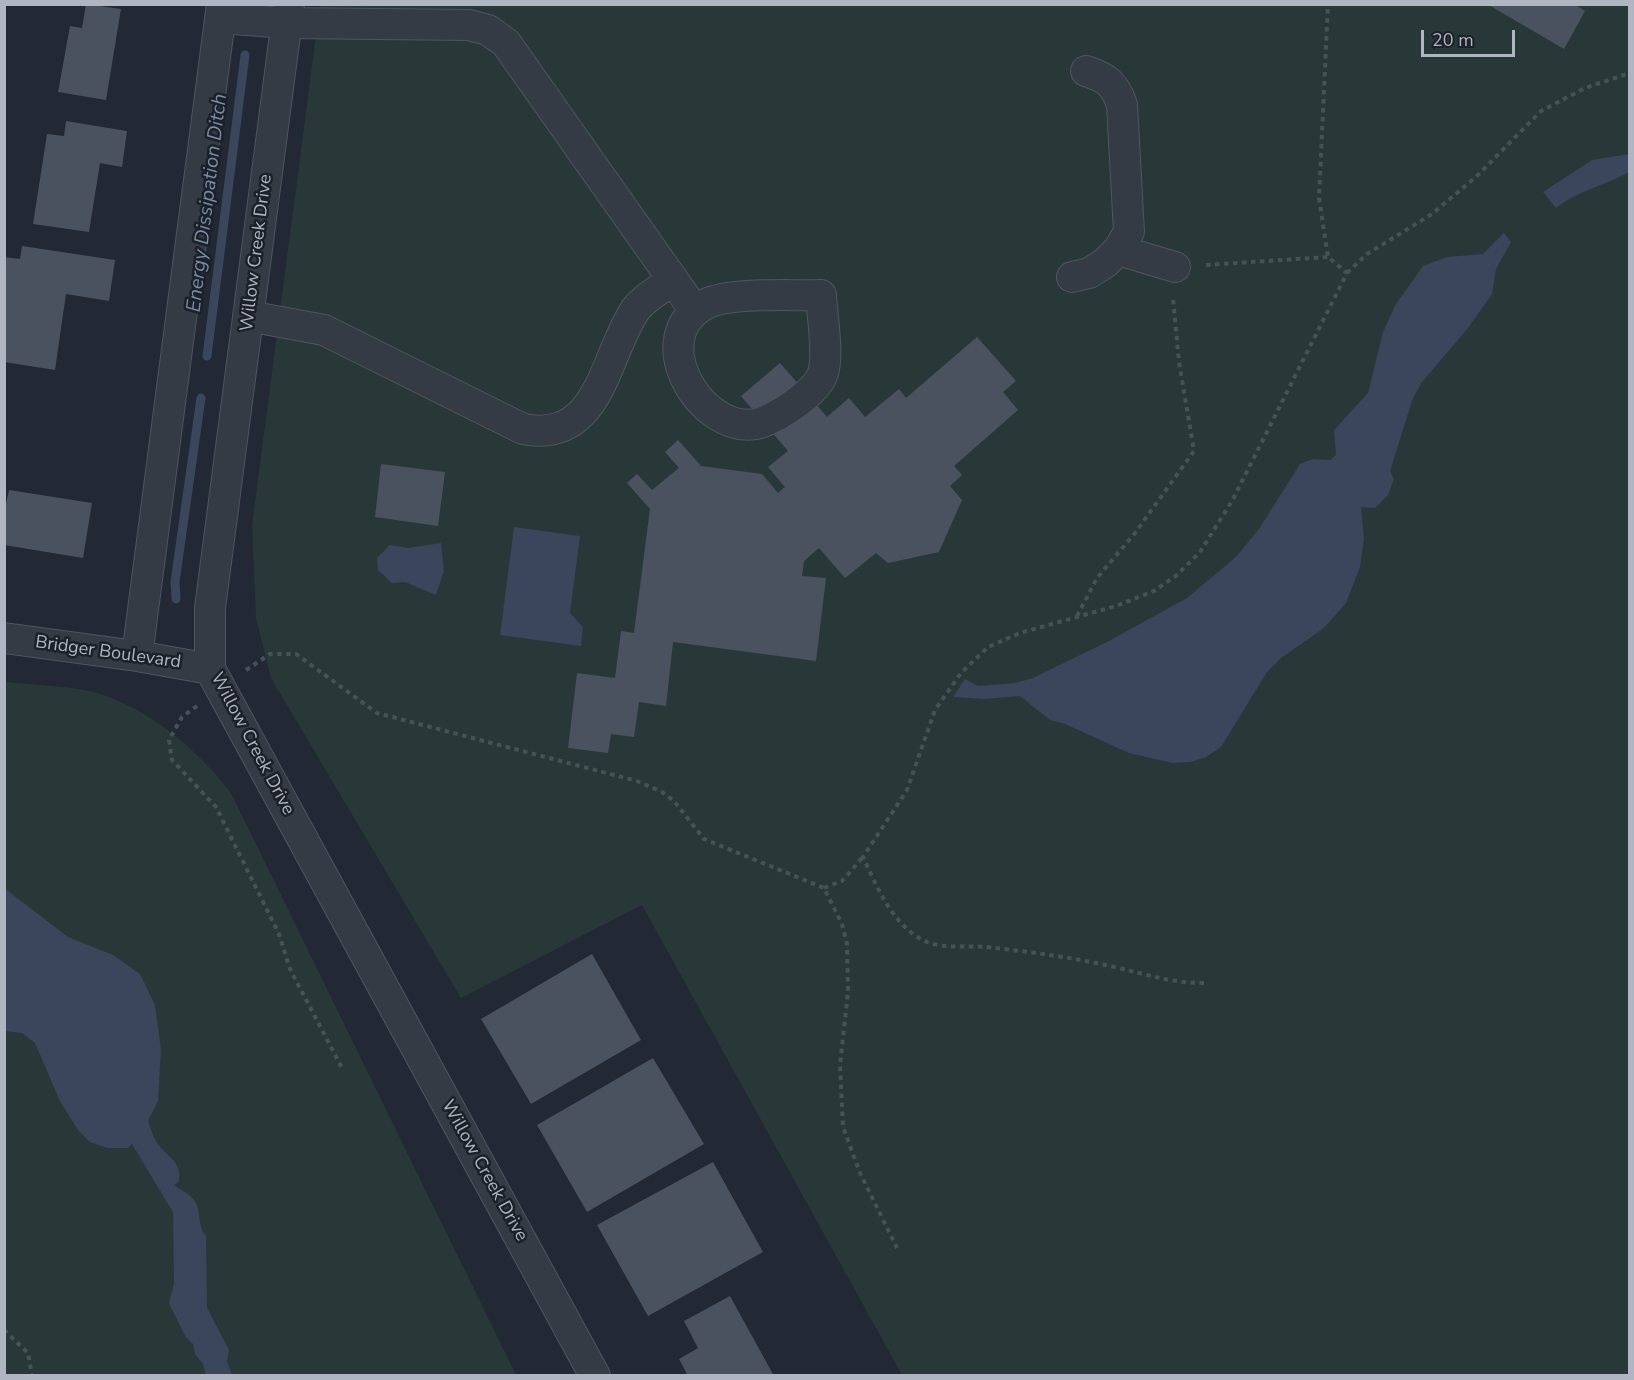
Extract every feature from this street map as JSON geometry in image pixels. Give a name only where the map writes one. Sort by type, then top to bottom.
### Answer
[{"type":"street","points":[[137,656],[221,11],[469,25],[488,30],[506,43],[695,311]]},
{"type":"street","name":"Willow Creek Drive","points":[[288,14],[210,608],[216,679],[595,1376]]},
{"type":"street","points":[[1072,276],[1089,273],[1119,250],[1129,232],[1122,105],[1117,89],[1106,78],[1086,71]]},
{"type":"street","points":[[1119,250],[1175,267]]},
{"type":"street","points":[[249,316],[324,330],[523,429],[539,432],[556,430],[572,422],[585,410],[596,393],[637,308],[673,280]]},
{"type":"street","points":[[821,295],[823,373],[799,401],[769,420],[754,424],[733,423],[715,414],[695,393],[683,374],[677,357],[678,341],[684,324],[695,311],[708,303],[725,298],[821,295]]},
{"type":"street","name":"Bridger Boulevard","points":[[4,638],[137,656],[216,679]]},
{"type":"path","points":[[1328,4],[1319,198],[1328,257],[1347,273]]},
{"type":"path","points":[[824,888],[842,881],[863,856],[907,790],[935,710],[961,673],[988,647],[1020,633],[1116,606],[1154,591],[1177,575],[1200,552],[1232,501],[1347,273],[1367,255],[1432,214],[1477,176],[1541,111],[1585,88],[1629,73]]},
{"type":"path","points":[[1077,616],[1097,578],[1135,532],[1194,451],[1173,307],[1175,267],[1328,257]]},
{"type":"path","points":[[342,1068],[290,969],[279,934],[216,807],[172,760],[169,740],[182,717],[216,679],[270,654],[296,654],[377,713],[637,781],[662,792],[674,801],[704,839],[824,888],[842,924],[847,944],[848,991],[840,1065],[843,1127],[860,1173],[897,1248]]},
{"type":"path","points":[[863,856],[894,915],[917,937],[947,947],[985,947],[1065,958],[1115,967],[1153,979],[1204,983]]},
{"type":"path","points":[[4,1330],[28,1353],[32,1376]]},
{"type":"shaded area","points":[[320,5],[1629,5],[1629,1375],[902,1375],[642,905],[461,998],[271,678],[256,618],[252,525]]},
{"type":"shaded area","points":[[5,682],[79,689],[119,701],[155,721],[189,747],[231,793],[516,1375],[5,1376]]},
{"type":"water","points":[[1629,154],[1629,172],[1574,197],[1556,208],[1543,192],[1592,160]]},
{"type":"water","points":[[1504,233],[1511,242],[1496,269],[1492,294],[1468,328],[1422,382],[1413,398],[1390,471],[1394,479],[1388,495],[1375,508],[1361,507],[1364,539],[1360,567],[1346,603],[1324,628],[1281,658],[1267,672],[1221,747],[1206,757],[1191,762],[1172,763],[1129,753],[1065,724],[1050,720],[1020,696],[984,699],[953,697],[965,679],[978,686],[1015,683],[1033,678],[1107,642],[1187,598],[1236,557],[1259,529],[1300,464],[1313,459],[1330,460],[1336,455],[1334,430],[1368,393],[1383,332],[1396,304],[1423,266],[1447,257],[1483,254]]},
{"type":"water","points":[[514,527],[580,536],[570,613],[583,627],[581,646],[500,635]]},
{"type":"water","points":[[441,543],[444,571],[436,595],[405,582],[392,583],[378,570],[377,558],[390,545],[408,548]]},
{"type":"water","points":[[4,888],[68,937],[113,955],[140,974],[155,1005],[161,1050],[158,1101],[148,1121],[156,1142],[176,1164],[179,1181],[174,1185],[190,1195],[198,1209],[201,1228],[206,1236],[207,1308],[229,1350],[227,1361],[232,1375],[206,1375],[203,1364],[195,1354],[193,1344],[185,1336],[169,1303],[174,1284],[173,1212],[132,1144],[128,1148],[107,1148],[90,1142],[78,1130],[60,1101],[35,1043],[22,1033],[5,1031]]},
{"type":"building","points":[[86,4],[121,9],[106,100],[58,92],[70,26],[82,28]]},
{"type":"building","points":[[1487,4],[1574,4],[1585,11],[1564,49]]},
{"type":"building","points":[[66,121],[127,131],[122,167],[100,163],[89,232],[33,224],[47,134],[64,136]]},
{"type":"building","points":[[22,246],[115,260],[109,301],[66,294],[55,370],[4,362],[4,257],[20,259]]},
{"type":"building","points":[[977,337],[1016,381],[1003,392],[1018,410],[954,466],[962,475],[950,486],[962,500],[939,552],[888,563],[876,553],[845,578],[819,548],[804,561],[802,576],[826,578],[816,661],[673,642],[666,706],[639,702],[634,737],[611,734],[608,753],[568,748],[577,673],[615,678],[621,631],[634,633],[650,509],[627,483],[637,474],[652,490],[679,468],[665,452],[678,440],[701,466],[762,474],[778,493],[785,487],[768,467],[788,451],[741,396],[780,363],[827,417],[849,398],[865,417],[899,389],[906,398]]},
{"type":"building","points":[[381,464],[445,472],[438,526],[375,517]]},
{"type":"building","points":[[9,490],[92,503],[83,558],[4,545],[4,513]]},
{"type":"building","points":[[592,954],[641,1040],[531,1104],[481,1019]]},
{"type":"building","points":[[653,1058],[704,1144],[587,1212],[537,1125]]},
{"type":"building","points":[[713,1162],[763,1252],[648,1316],[597,1225]]},
{"type":"building","points":[[730,1296],[774,1376],[688,1376],[679,1359],[698,1348],[684,1321]]},
{"type":"waterway","name":"Energy Dissipation Ditch","points":[[207,356],[245,55]]},
{"type":"waterway","name":"Energy Dissipation Ditch","points":[[176,599],[175,582],[201,398]]}]
